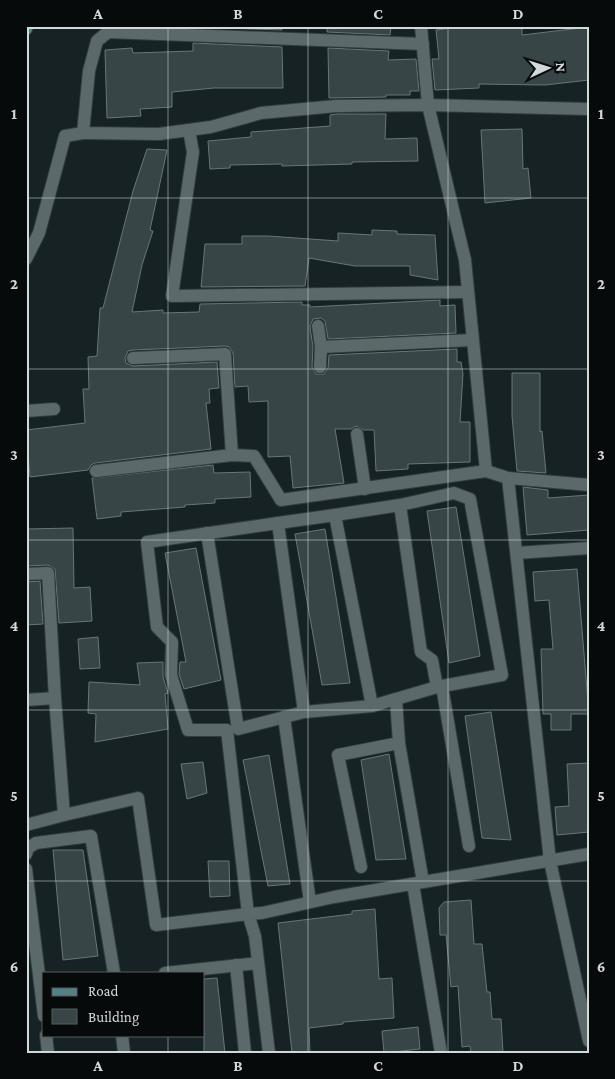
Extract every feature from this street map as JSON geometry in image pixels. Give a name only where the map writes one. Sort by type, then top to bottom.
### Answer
[{"type":"street","points":[[421,26],[428,105],[465,260],[486,471]]},
{"type":"street","points":[[82,132],[90,70],[95,48],[97,41],[108,32],[423,44]]},
{"type":"street","points":[[26,266],[28,255],[39,233],[65,136],[82,132],[159,134],[211,127],[260,113],[336,106],[428,105],[589,109]]},
{"type":"street","points":[[189,130],[193,152],[172,296],[468,292]]},
{"type":"street","points":[[318,326],[321,347],[320,366]]},
{"type":"street","points":[[321,347],[473,340]]},
{"type":"street","points":[[133,358],[225,354],[232,455]]},
{"type":"street","points":[[26,411],[54,409]]},
{"type":"street","points":[[357,434],[365,488]]},
{"type":"street","points":[[96,471],[232,455],[254,456],[281,500],[486,471],[508,478],[589,485]]},
{"type":"street","points":[[508,478],[550,861],[589,1041]]},
{"type":"street","points":[[454,493],[470,499],[502,675],[440,687],[372,706],[304,712],[232,729],[188,730],[171,675],[172,642],[158,627],[147,542],[335,514],[400,505],[454,493]]},
{"type":"street","points":[[400,505],[421,652],[432,660],[440,687],[469,846]]},
{"type":"street","points":[[335,514],[372,706]]},
{"type":"street","points":[[278,522],[304,712]]},
{"type":"street","points":[[207,533],[232,729],[248,914],[255,936],[269,1053]]},
{"type":"street","points":[[517,553],[589,548]]},
{"type":"street","points":[[26,574],[48,573],[54,698],[64,815]]},
{"type":"street","points":[[26,700],[54,698]]},
{"type":"street","points":[[396,699],[399,743],[441,1053]]},
{"type":"street","points":[[284,717],[310,902]]},
{"type":"street","points":[[361,867],[338,755],[399,743]]},
{"type":"street","points":[[26,825],[138,798],[156,925],[248,914],[589,854]]},
{"type":"street","points":[[26,854],[28,848],[36,843],[91,836],[114,972]]},
{"type":"street","points":[[26,869],[42,986]]},
{"type":"street","points":[[174,972],[258,963]]},
{"type":"street","points":[[236,965],[245,1053]]},
{"type":"street","points":[[46,1036],[48,1053]]},
{"type":"street","points":[[122,1036],[124,1053]]},
{"type":"building","points":[[281,26],[282,30],[193,27]]},
{"type":"building","points":[[327,26],[391,26],[390,35],[327,32]]},
{"type":"building","points":[[469,26],[522,27],[522,35],[589,27],[589,80],[545,85],[479,84],[479,88],[435,90],[432,59],[439,59],[436,30]]},
{"type":"building","points":[[193,43],[282,47],[283,88],[214,88],[172,92],[172,107],[140,109],[141,116],[107,118],[105,50],[132,48],[133,53],[193,51]]},
{"type":"building","points":[[328,48],[389,51],[388,60],[416,59],[419,91],[410,91],[410,95],[386,95],[386,97],[329,98]]},
{"type":"building","points":[[386,114],[385,139],[417,138],[418,161],[282,166],[282,164],[230,165],[230,168],[210,169],[208,141],[251,137],[251,132],[330,126],[330,115]]},
{"type":"building","points":[[522,129],[523,169],[528,168],[531,198],[485,203],[481,130]]},
{"type":"building","points":[[147,149],[167,150],[150,230],[153,231],[142,265],[132,312],[163,310],[163,313],[199,312],[200,304],[302,302],[302,305],[310,305],[310,307],[440,300],[440,306],[455,305],[456,333],[328,339],[325,321],[321,318],[313,319],[310,327],[313,347],[312,367],[316,374],[324,374],[328,368],[329,355],[457,349],[457,362],[461,362],[463,374],[460,422],[470,422],[470,462],[408,464],[408,469],[376,471],[374,430],[364,430],[356,426],[351,429],[335,429],[344,483],[293,488],[290,456],[268,457],[268,401],[249,402],[248,386],[235,387],[233,353],[229,347],[225,346],[133,350],[128,351],[125,358],[126,363],[133,366],[217,362],[219,388],[209,389],[210,403],[206,403],[211,449],[95,463],[88,470],[30,477],[26,430],[85,423],[83,389],[89,389],[88,357],[97,356],[100,308],[103,308],[133,191]]},
{"type":"building","points":[[372,230],[397,231],[397,234],[435,235],[438,280],[410,275],[410,266],[355,266],[309,258],[305,286],[201,287],[205,244],[242,244],[242,236],[338,241],[338,233],[372,235]]},
{"type":"building","points":[[512,373],[540,373],[540,432],[542,431],[546,473],[517,471],[512,416]]},
{"type":"building","points":[[213,465],[214,473],[250,472],[251,497],[215,499],[215,503],[185,505],[185,507],[121,512],[121,516],[97,519],[92,478]]},
{"type":"building","points":[[523,487],[548,490],[548,498],[589,495],[589,530],[527,535]]},
{"type":"building","points":[[456,507],[480,656],[449,663],[427,511]]},
{"type":"building","points":[[73,528],[74,588],[90,587],[92,621],[59,623],[55,569],[48,565],[26,566],[26,529]]},
{"type":"building","points":[[325,529],[350,683],[322,685],[295,534]]},
{"type":"building","points":[[196,548],[221,680],[184,689],[179,674],[180,662],[186,662],[165,553]]},
{"type":"building","points":[[577,569],[589,714],[571,714],[571,730],[551,730],[551,714],[543,714],[541,649],[553,649],[549,600],[535,601],[533,572]]},
{"type":"building","points":[[40,581],[43,624],[26,625],[26,582]]},
{"type":"building","points":[[98,637],[100,668],[80,669],[78,639]]},
{"type":"building","points":[[163,662],[163,677],[168,693],[165,694],[168,729],[95,742],[96,714],[88,713],[89,682],[140,685],[137,663]]},
{"type":"building","points":[[491,712],[511,840],[482,838],[465,716]]},
{"type":"building","points":[[389,754],[406,859],[376,860],[361,760]]},
{"type":"building","points":[[269,755],[290,884],[268,886],[243,760]]},
{"type":"building","points":[[203,762],[207,793],[187,799],[181,764]]},
{"type":"building","points":[[589,763],[589,832],[557,835],[555,807],[569,806],[567,764]]},
{"type":"building","points":[[53,850],[83,850],[98,956],[63,960]]},
{"type":"building","points":[[208,861],[229,861],[230,896],[210,897]]},
{"type":"building","points":[[471,900],[474,944],[482,944],[487,992],[490,992],[492,1019],[501,1019],[503,1053],[471,1053],[470,1046],[462,1047],[458,986],[451,987],[446,935],[440,935],[439,908],[444,902]]},
{"type":"building","points":[[375,909],[379,979],[392,978],[394,1018],[343,1022],[343,1024],[309,1028],[310,1053],[292,1053],[278,923],[352,914],[352,911]]},
{"type":"building","points":[[217,978],[225,1053],[204,1053],[205,979]]},
{"type":"building","points":[[418,1027],[420,1049],[384,1053],[382,1031]]}]
